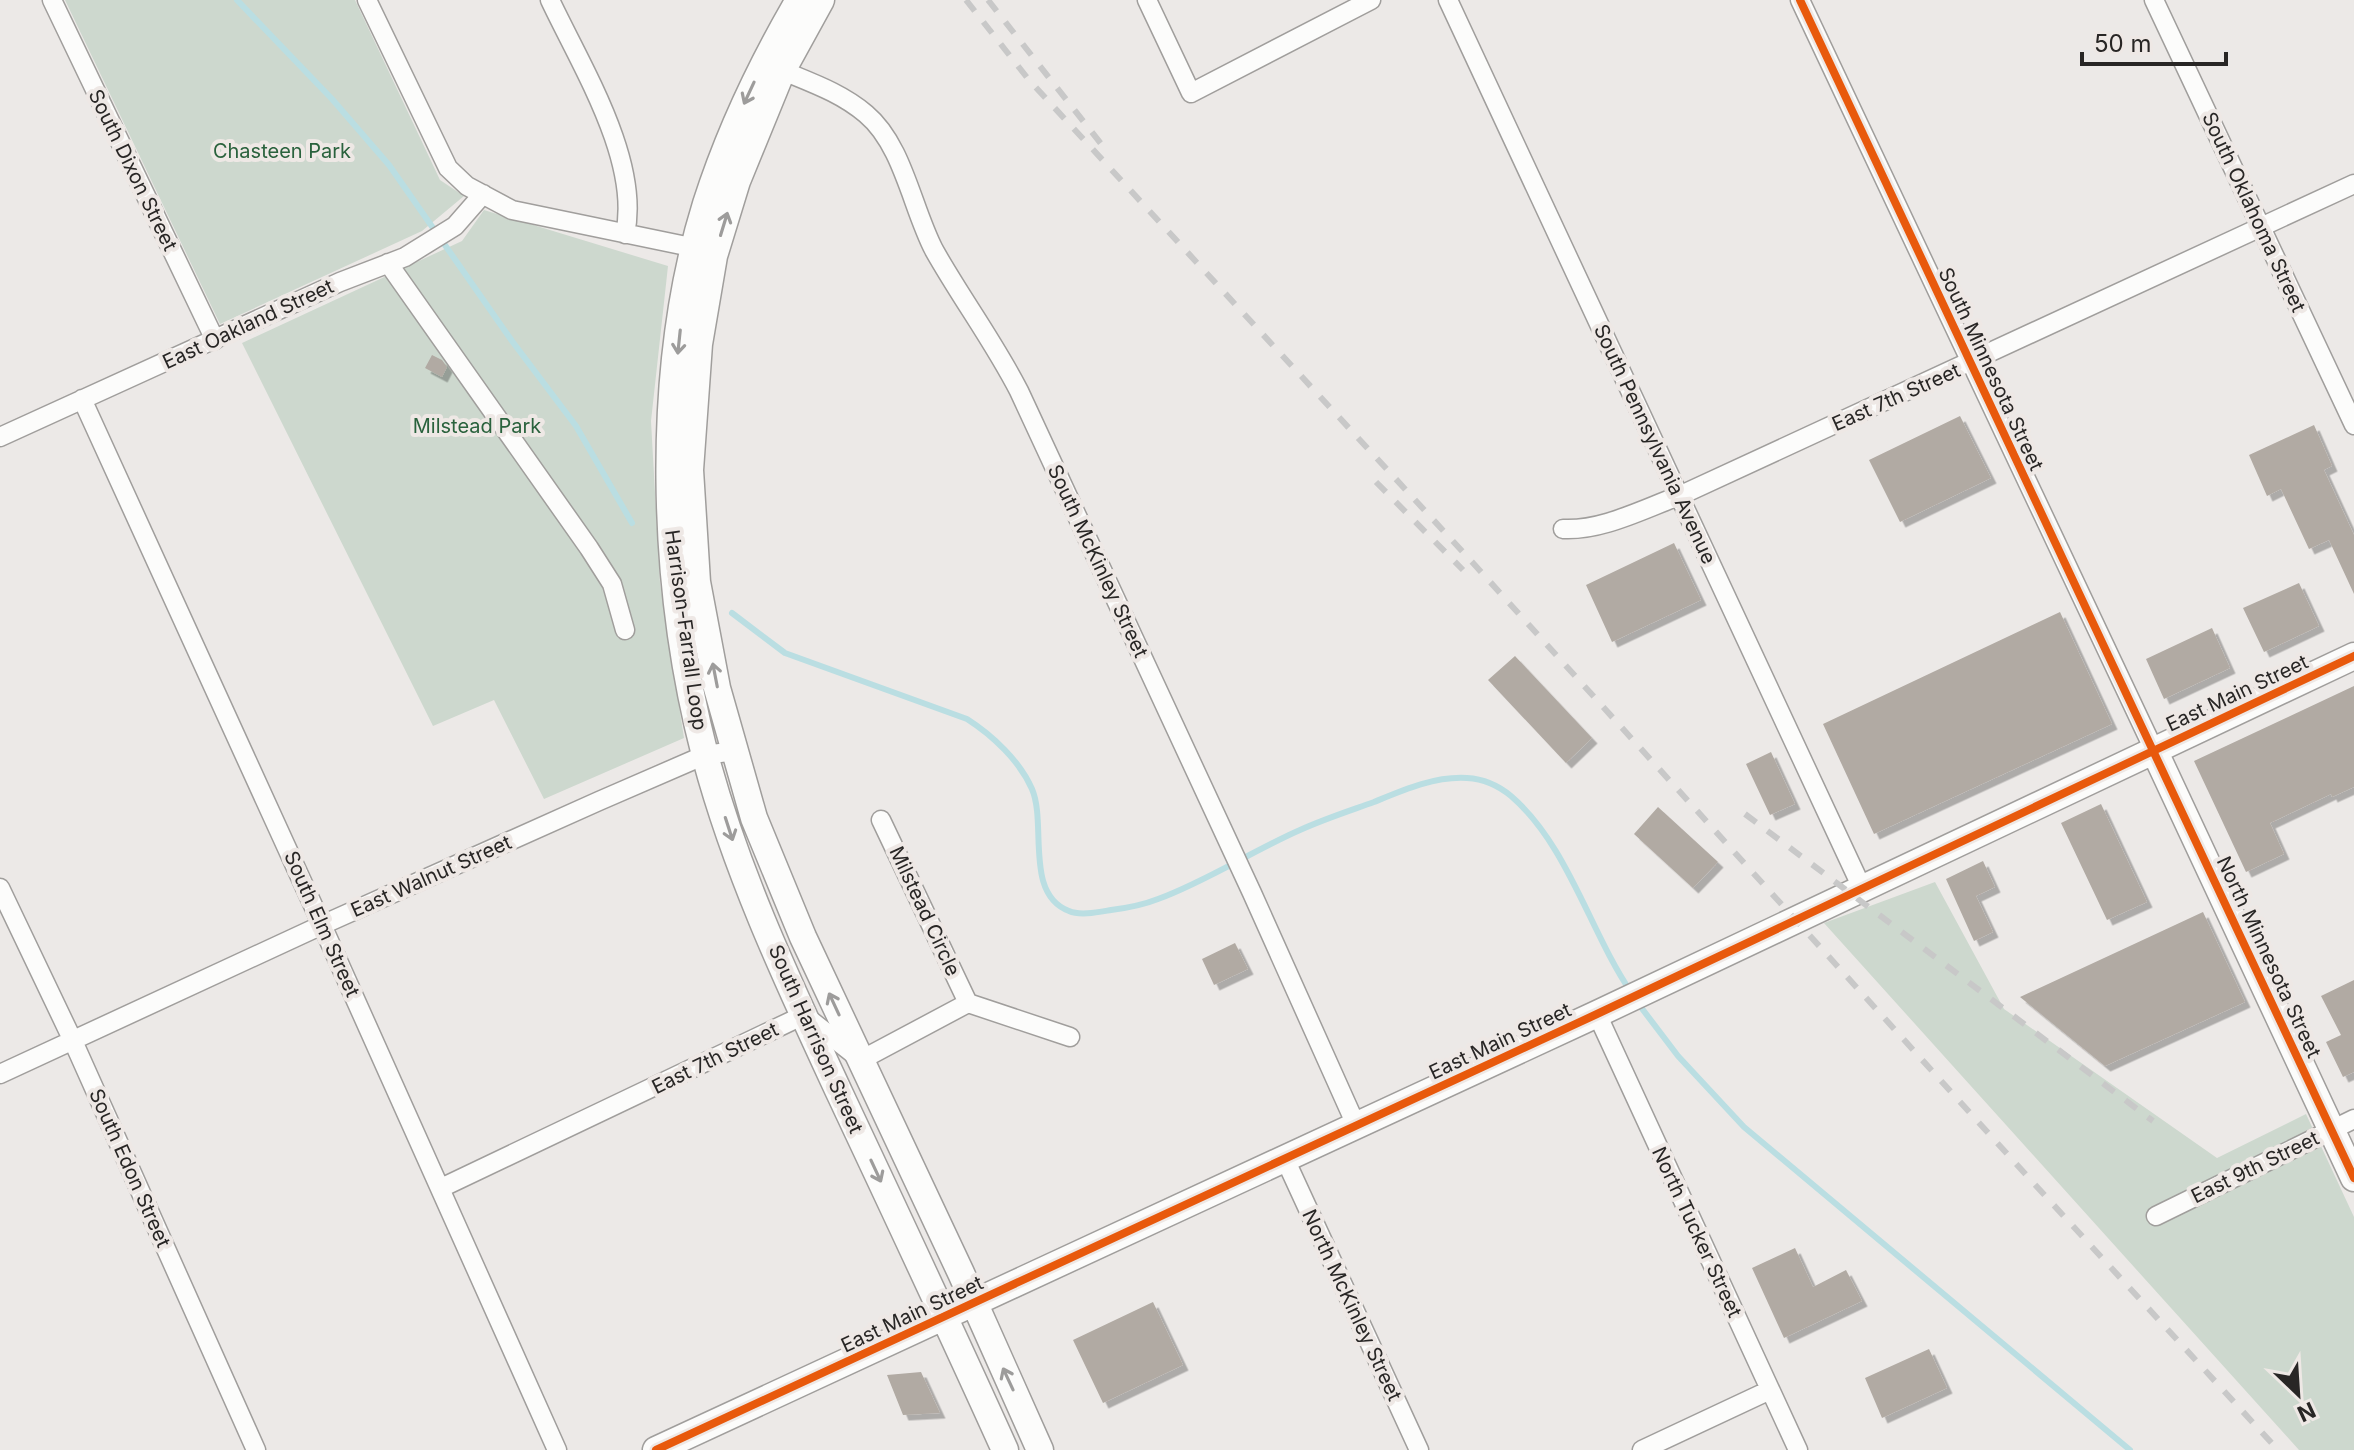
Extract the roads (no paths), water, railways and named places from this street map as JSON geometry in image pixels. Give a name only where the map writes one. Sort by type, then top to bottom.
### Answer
[{"type":"main road","name":"Harrison-Farrall Loop","points":[[705,755],[688,674],[669,529],[672,405],[684,293],[737,181],[773,67],[799,0]]},
{"type":"main road","name":"Harrison-Farrall Loop","points":[[773,67],[821,0]]},
{"type":"main road","name":"Harrison-Farrall Loop","points":[[705,252],[690,470],[697,582],[717,688],[735,751]]},
{"type":"main road","name":"East Main Street","points":[[656,1450],[1670,980],[2354,656]]},
{"type":"main road","name":"North Minnesota Street","points":[[2154,750],[2343,1124],[2354,1178]]},
{"type":"main road","name":"South Harrison Street","points":[[735,751],[754,818],[803,937],[1040,1450]]},
{"type":"main road","name":"South Harrison Street","points":[[705,755],[750,893],[1005,1450]]},
{"type":"street","name":"South Dixon Street","points":[[52,0],[215,340]]},
{"type":"street","points":[[367,0],[448,168],[467,186],[512,210],[705,252]]},
{"type":"street","points":[[550,0],[618,148],[626,173],[630,211],[625,234]]},
{"type":"street","points":[[1147,0],[1191,93],[1371,0]]},
{"type":"street","name":"South Pennsylvania Avenue","points":[[1448,0],[1862,888]]},
{"type":"street","name":"South Minnesota Street","points":[[1800,0],[2154,750]]},
{"type":"street","name":"South Oklahoma Street","points":[[2154,0],[2354,425]]},
{"type":"street","name":"South McKinley Street","points":[[773,67],[841,96],[868,115],[888,141],[934,249],[1019,391],[1356,1125]]},
{"type":"street","name":"East 7th Street","points":[[1563,529],[1579,530],[1679,496],[2354,184]]},
{"type":"street","name":"East Oakland Street","points":[[0,437],[396,260],[455,226],[483,194]]},
{"type":"street","points":[[396,260],[612,584],[625,630]]},
{"type":"street","name":"South Elm Street","points":[[82,399],[557,1450]]},
{"type":"street","name":"East Walnut Street","points":[[0,1074],[322,925],[705,755],[735,751]]},
{"type":"street","name":"Milstead Circle","points":[[881,820],[968,1003]]},
{"type":"street","name":"South Edon Street","points":[[0,888],[73,1041],[256,1450]]},
{"type":"street","points":[[861,1060],[968,1003],[1070,1037]]},
{"type":"street","name":"North Tucker Street","points":[[1601,1012],[1798,1450]]},
{"type":"street","name":"East 7th Street","points":[[441,1188],[804,1015],[861,1060]]},
{"type":"street","name":"East 9th Street","points":[[2156,1216],[2343,1124]]},
{"type":"street","name":"North McKinley Street","points":[[1285,1159],[1419,1450]]},
{"type":"street","points":[[1642,1450],[1770,1390]]},
{"type":"waterway","points":[[237,0],[332,99],[389,165],[512,341],[576,426],[632,523]]},
{"type":"waterway","points":[[732,613],[785,653],[967,719],[986,733],[1013,759],[1032,789],[1038,820],[1041,874],[1046,890],[1055,902],[1069,911],[1095,913],[1152,901],[1194,884],[1282,838],[1327,819],[1419,785],[1443,779],[1473,779],[1501,789],[1531,816],[1563,864],[1631,992]]},
{"type":"waterway","points":[[1637,1002],[1678,1056],[1744,1127],[2130,1450]]},
{"type":"railway","points":[[966,0],[1029,80],[1473,563],[2278,1450]]},
{"type":"railway","points":[[988,0],[1106,150]]},
{"type":"railway","points":[[1376,482],[1463,570]]},
{"type":"railway","points":[[1745,814],[2153,1121]]},
{"type":"park label","name":"Chasteen Park","points":[[282,151]]},
{"type":"park label","name":"Milstead Park","points":[[477,426]]}]
